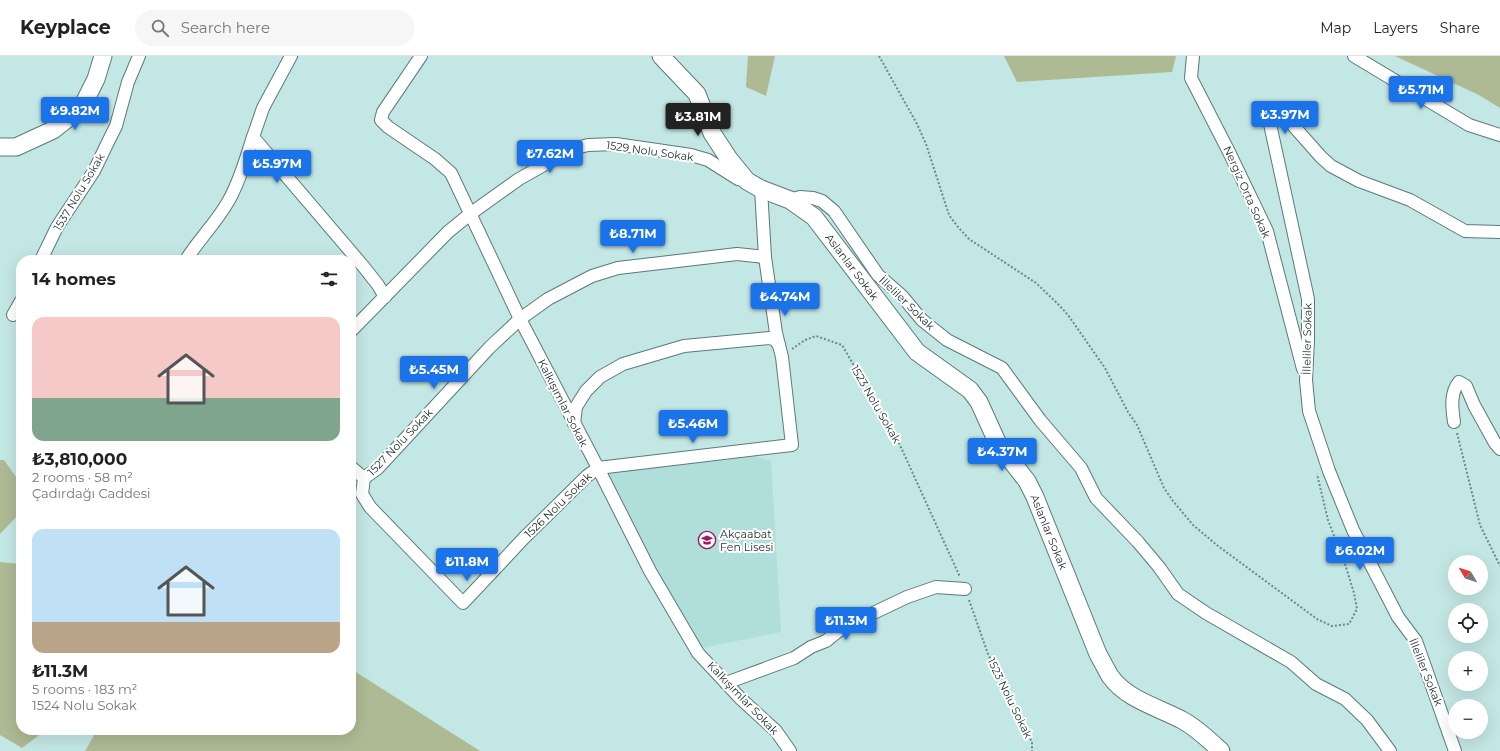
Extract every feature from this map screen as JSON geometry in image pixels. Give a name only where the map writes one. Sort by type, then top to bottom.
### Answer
[{"type":"street","points":[[0,147],[16,147],[53,130],[82,107],[96,80],[103,56]]},
{"type":"street","name":"1537 Nolu Sokak","points":[[43,255],[57,227],[94,170],[116,126],[128,82],[139,56]]},
{"type":"street","points":[[189,255],[230,199],[266,102],[291,56]]},
{"type":"street","name":"Kalkışımlar Sokak","points":[[421,56],[383,112],[381,120],[388,127],[435,159],[451,173],[520,319],[650,571],[698,652],[740,698],[776,731],[790,751]]},
{"type":"street","name":"Aslanlar Sokak","points":[[661,56],[696,94],[712,133],[729,159],[747,180],[761,190],[790,200],[814,217],[917,352],[970,390],[979,402],[998,444],[1027,481],[1035,497],[1098,654],[1111,676],[1122,689],[1136,698],[1183,721],[1221,751]]},
{"type":"street","name":"Nergiz Orta Sokak","points":[[1193,56],[1191,78],[1267,231],[1306,380]]},
{"type":"street","points":[[1354,56],[1469,125],[1500,135]]},
{"type":"street","name":"İlleliler Sokak","points":[[1455,751],[1416,641],[1398,617],[1353,530],[1334,485],[1308,411],[1306,380],[1308,299],[1270,124],[1275,115],[1283,114],[1321,157],[1331,166],[1359,182],[1410,200],[1465,230],[1500,232]]},
{"type":"street","points":[[253,137],[354,255]]},
{"type":"street","name":"1529 Nolu Sokak","points":[[385,297],[448,232],[470,214],[519,179],[572,149],[588,145],[616,144],[691,155],[708,160],[738,178],[747,180]]},
{"type":"street","points":[[598,468],[792,445],[782,357],[765,258],[761,190]]},
{"type":"street","name":"İlleliler Sokak","points":[[790,200],[800,197],[813,198],[822,201],[834,211],[878,275],[902,296],[922,320],[947,340],[1002,368],[1040,420],[1081,468],[1096,498],[1138,542],[1159,567],[1178,594],[1206,613],[1291,662],[1316,684],[1345,699],[1368,720],[1390,751]]},
{"type":"street","name":"1527 Nolu Sokak","points":[[364,478],[378,468],[490,347],[520,319],[548,299],[592,276],[618,268],[737,254],[765,258]]},
{"type":"street","points":[[356,258],[378,284],[385,297],[356,326]]},
{"type":"street","points":[[13,316],[16,310]]},
{"type":"street","points":[[574,424],[576,408],[586,391],[600,377],[623,364],[684,346],[769,338],[774,339],[779,345]]},
{"type":"street","points":[[1454,422],[1452,396],[1454,388],[1458,382],[1466,386],[1474,405],[1498,442]]},
{"type":"street","name":"1526 Nolu Sokak","points":[[364,478],[362,494],[370,507],[463,603],[529,533],[587,476],[598,468]]},
{"type":"street","points":[[356,471],[364,478]]},
{"type":"street","points":[[726,683],[794,658],[811,647],[826,641],[837,632],[865,617],[921,592],[936,587],[965,589]]},
{"type":"path","points":[[879,56],[910,110],[926,144],[948,215],[969,239],[1036,283],[1068,316],[1105,368],[1128,412],[1137,425],[1164,488],[1173,502],[1205,536],[1317,619],[1332,626],[1349,624],[1357,609],[1354,594],[1345,564],[1328,520],[1316,468]]},
{"type":"path","name":"1523 Nolu Sokak","points":[[779,345],[785,350],[790,350],[805,340],[816,336],[842,345],[899,443],[965,589],[988,654],[1032,742],[1032,751]]},
{"type":"path","points":[[1454,422],[1480,524],[1500,566]]},
{"type":"shaded area","name":"Akçaabat Fen Lisesi","points":[[740,452],[771,461],[781,632],[701,648],[670,607],[606,472]]},
{"type":"green space","points":[[748,56],[775,56],[766,96],[746,87]]},
{"type":"green space","points":[[1004,56],[1176,56],[1172,72],[1017,82]]},
{"type":"green space","points":[[1395,56],[1500,56],[1500,108],[1479,95]]},
{"type":"green space","points":[[0,460],[4,460],[16,477],[16,517],[0,534]]},
{"type":"green space","points":[[0,562],[16,564],[16,735],[39,735],[22,748],[0,735]]},
{"type":"green space","points":[[356,672],[480,751],[85,751],[94,735],[356,735]]},
{"type":"place","name":"Akçaabat Fen Lisesi","points":[[707,540]]}]
